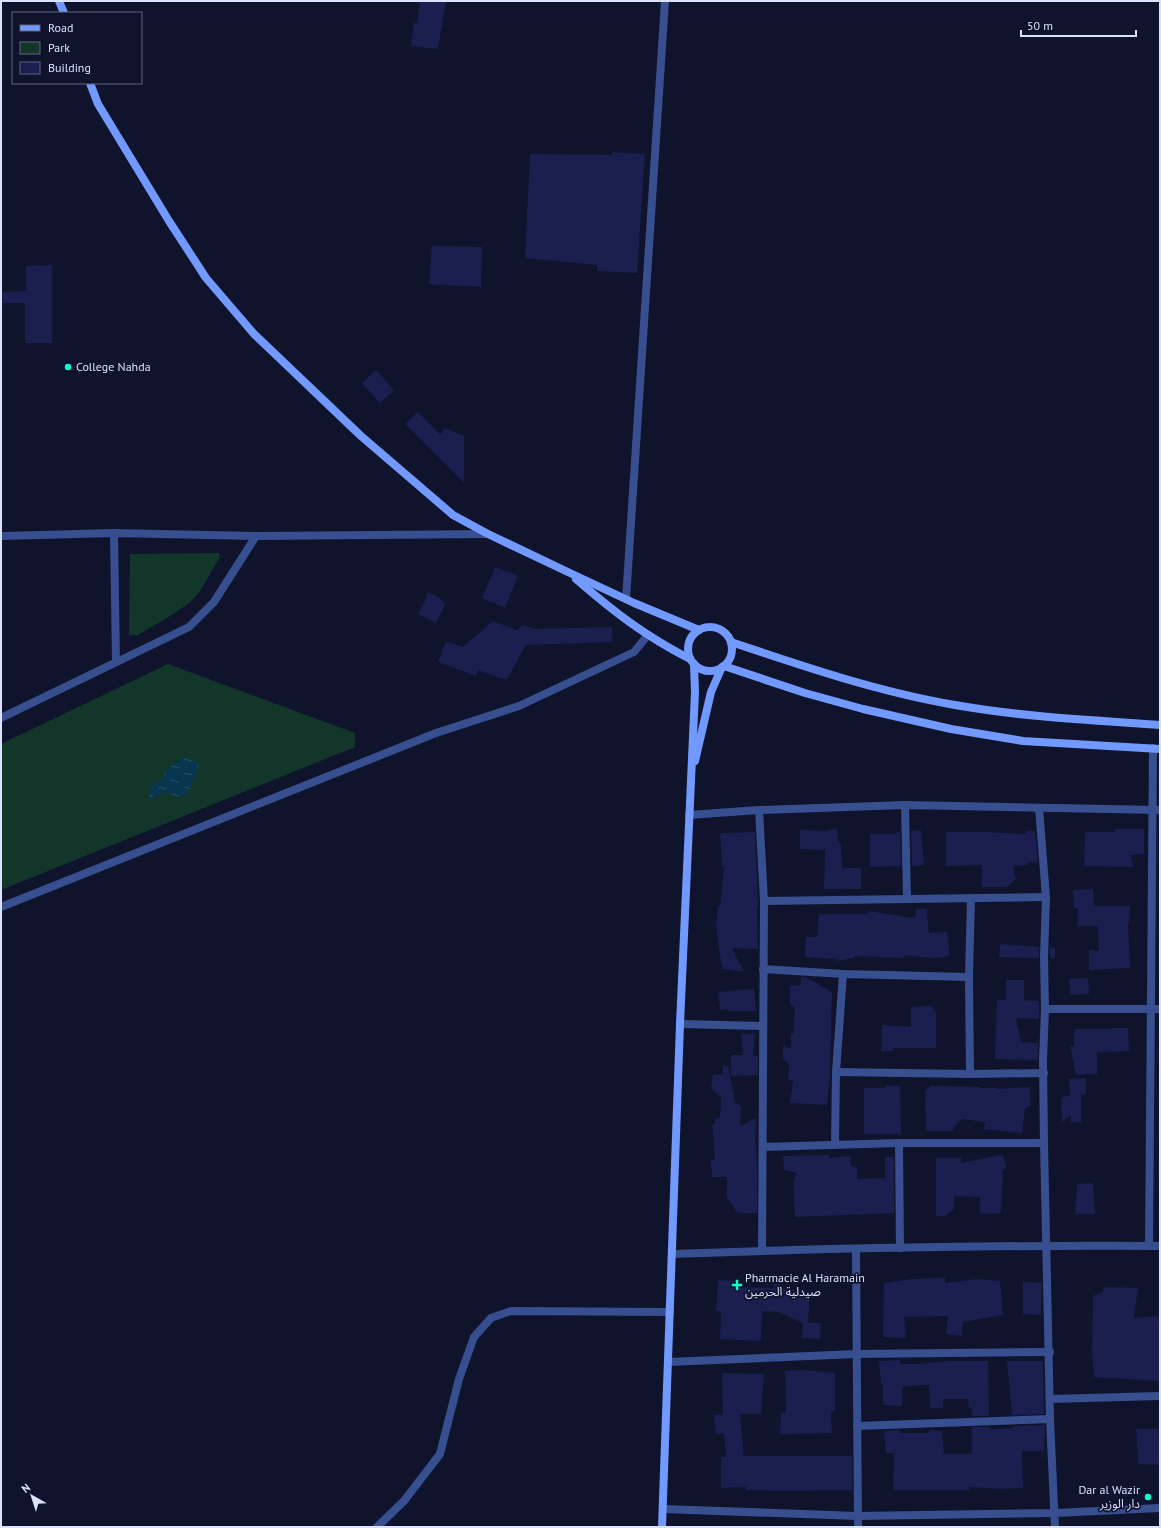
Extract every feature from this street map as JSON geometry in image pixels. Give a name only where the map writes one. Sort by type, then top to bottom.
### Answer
[{"type":"main road","points":[[59,1],[64,12]]},
{"type":"main road","points":[[90,84],[98,104],[169,221],[206,278],[254,334],[361,436],[453,515],[488,534],[570,573],[699,630]]},
{"type":"main road","points":[[570,573],[618,615],[705,671],[718,670],[723,667],[791,689],[855,707],[951,729],[1023,741],[1156,748]]},
{"type":"main road","points":[[662,1527],[680,1024],[690,783],[695,692],[692,662],[688,652],[690,640],[699,630],[705,628],[718,628],[728,636],[731,642],[731,655],[723,667],[711,692],[690,783]]},
{"type":"main road","points":[[731,642],[830,675],[874,687],[954,705],[1026,716],[1160,725]]},
{"type":"street","points":[[626,599],[665,1]]},
{"type":"street","points":[[1,536],[114,533],[256,536],[488,534]]},
{"type":"street","points":[[114,533],[116,662]]},
{"type":"street","points":[[1,718],[189,627],[214,602],[256,536]]},
{"type":"street","points":[[1,907],[436,733],[526,702],[634,652],[648,635]]},
{"type":"street","points":[[1149,1246],[1151,1009],[1156,748]]},
{"type":"street","points":[[689,815],[759,810],[904,805],[1156,810]]},
{"type":"street","points":[[904,805],[907,900]]},
{"type":"street","points":[[1039,808],[1046,897],[1043,1060],[1044,1143],[1050,1352],[1050,1419],[1055,1527]]},
{"type":"street","points":[[759,810],[764,901],[762,1026],[762,1250]]},
{"type":"street","points":[[764,901],[1046,897]]},
{"type":"street","points":[[970,1074],[969,977],[971,898]]},
{"type":"street","points":[[763,969],[843,974],[969,977]]},
{"type":"street","points":[[835,1145],[836,1072],[843,974]]},
{"type":"street","points":[[1045,1009],[1160,1009]]},
{"type":"street","points":[[680,1024],[762,1026]]},
{"type":"street","points":[[836,1072],[970,1074],[1044,1073]]},
{"type":"street","points":[[763,1147],[900,1143],[1044,1143]]},
{"type":"street","points":[[900,1143],[900,1248]]},
{"type":"street","points":[[672,1254],[762,1250],[1047,1245],[1160,1246]]},
{"type":"street","points":[[856,1249],[858,1527]]},
{"type":"street","points":[[377,1527],[404,1501],[440,1454],[460,1379],[474,1337],[491,1318],[512,1311],[670,1312]]},
{"type":"street","points":[[668,1362],[856,1354],[1050,1352]]},
{"type":"street","points":[[1050,1399],[1160,1396]]},
{"type":"street","points":[[858,1426],[1050,1419]]},
{"type":"street","points":[[663,1508],[858,1516],[1055,1513],[1160,1508]]},
{"type":"green space","points":[[219,553],[220,557],[200,591],[189,603],[138,635],[129,635],[130,554]]},
{"type":"green space","points":[[168,664],[355,733],[355,747],[1,890],[1,744]]},
{"type":"water","points":[[185,757],[200,763],[188,793],[178,797],[164,792],[148,800],[151,786],[162,780],[167,769]]},
{"type":"building","points":[[420,1],[446,1],[438,49],[411,46],[414,23],[417,23]]},
{"type":"building","points":[[612,152],[645,154],[637,273],[597,271],[597,265],[525,258],[530,154],[612,155]]},
{"type":"building","points":[[432,246],[482,247],[481,287],[429,284]]},
{"type":"building","points":[[52,265],[52,343],[25,343],[25,303],[1,303],[1,292],[26,291],[26,266]]},
{"type":"building","points":[[376,370],[394,390],[380,403],[362,383]]},
{"type":"building","points":[[418,412],[441,435],[444,428],[464,436],[464,483],[405,424]]},
{"type":"building","points":[[495,567],[518,576],[505,608],[482,598]]},
{"type":"building","points":[[427,592],[440,598],[445,605],[436,623],[418,614],[426,599]]},
{"type":"building","points":[[493,621],[517,630],[523,625],[535,629],[612,627],[612,642],[526,645],[507,679],[478,670],[476,676],[438,662],[446,641],[463,647]]},
{"type":"building","points":[[837,829],[838,841],[841,845],[842,868],[861,868],[861,889],[824,889],[825,850],[800,849],[800,830],[824,831]]},
{"type":"building","points":[[1114,829],[1144,829],[1144,854],[1130,855],[1134,867],[1084,866],[1085,832],[1114,832]]},
{"type":"building","points":[[921,830],[924,865],[912,866],[911,831]]},
{"type":"building","points":[[1026,831],[1035,831],[1038,863],[1028,862],[1028,865],[1013,866],[1016,879],[1007,887],[982,887],[982,865],[946,866],[946,832],[1026,834]]},
{"type":"building","points":[[755,832],[758,901],[758,949],[732,948],[744,972],[722,969],[716,927],[718,907],[720,907],[724,867],[722,867],[720,833]]},
{"type":"building","points":[[896,832],[900,832],[901,866],[870,867],[870,834],[897,834]]},
{"type":"building","points":[[1093,889],[1094,906],[1130,906],[1128,923],[1130,968],[1089,970],[1089,950],[1099,951],[1098,926],[1077,926],[1078,908],[1074,908],[1073,890]]},
{"type":"building","points":[[916,909],[927,909],[929,933],[947,932],[950,956],[933,958],[905,955],[904,958],[854,956],[854,958],[837,961],[837,959],[805,957],[806,937],[817,937],[819,914],[868,914],[868,911],[915,918]]},
{"type":"building","points":[[1000,944],[1039,947],[1039,958],[999,957]]},
{"type":"building","points":[[1050,947],[1055,948],[1055,958],[1050,958]]},
{"type":"building","points":[[801,977],[805,977],[832,992],[830,1076],[827,1105],[790,1103],[793,1080],[788,1080],[789,1064],[783,1059],[783,1046],[791,1049],[791,1034],[793,1034],[795,1008],[790,1004],[790,986],[801,985]]},
{"type":"building","points":[[1088,978],[1089,994],[1070,995],[1069,979]]},
{"type":"building","points":[[1006,980],[1024,980],[1024,1000],[1039,1001],[1039,1019],[1016,1018],[1021,1042],[1038,1043],[1038,1060],[995,1059],[997,1000],[1006,1000]]},
{"type":"building","points":[[754,989],[756,1011],[728,1011],[728,1009],[720,1010],[718,992]]},
{"type":"building","points":[[932,1006],[936,1013],[936,1048],[894,1048],[894,1051],[881,1051],[882,1025],[911,1027],[911,1007]]},
{"type":"building","points":[[1128,1028],[1129,1051],[1097,1052],[1097,1074],[1076,1075],[1070,1046],[1074,1046],[1074,1029]]},
{"type":"building","points":[[741,1034],[755,1034],[753,1056],[758,1056],[758,1075],[731,1076],[731,1055],[743,1055]]},
{"type":"building","points":[[723,1066],[728,1066],[735,1102],[741,1106],[740,1126],[756,1118],[755,1140],[757,1165],[757,1213],[740,1213],[736,1211],[727,1197],[727,1177],[712,1177],[711,1160],[715,1160],[712,1125],[715,1123],[714,1119],[720,1118],[721,1097],[711,1089],[713,1075],[723,1074]]},
{"type":"building","points":[[1086,1078],[1086,1094],[1081,1094],[1081,1122],[1071,1122],[1071,1115],[1062,1122],[1061,1098],[1070,1095],[1069,1079]]},
{"type":"building","points":[[885,1086],[900,1086],[901,1134],[864,1134],[864,1088],[885,1088]]},
{"type":"building","points":[[932,1086],[981,1087],[997,1089],[1030,1087],[1031,1105],[1025,1109],[1022,1133],[984,1129],[985,1122],[963,1119],[957,1123],[953,1131],[926,1131],[925,1091]]},
{"type":"building","points":[[829,1155],[829,1158],[850,1156],[851,1166],[857,1168],[857,1179],[885,1178],[885,1157],[894,1157],[894,1213],[795,1217],[793,1183],[797,1173],[784,1170],[783,1156]]},
{"type":"building","points":[[1003,1155],[1006,1168],[1003,1170],[1001,1213],[980,1214],[980,1197],[954,1196],[954,1209],[945,1216],[936,1216],[936,1158],[961,1158],[961,1163]]},
{"type":"building","points":[[1093,1183],[1095,1214],[1075,1214],[1077,1184]]},
{"type":"building","points":[[945,1278],[945,1283],[978,1279],[1000,1281],[1003,1315],[963,1322],[962,1336],[946,1334],[948,1316],[904,1317],[906,1338],[883,1337],[884,1283],[912,1279]]},
{"type":"building","points":[[718,1280],[737,1281],[737,1287],[774,1288],[774,1280],[785,1289],[810,1291],[808,1323],[821,1323],[820,1339],[802,1338],[803,1323],[778,1312],[762,1311],[761,1341],[720,1339],[721,1311],[716,1311]]},
{"type":"building","points":[[1023,1282],[1042,1283],[1041,1315],[1023,1314]]},
{"type":"building","points":[[1103,1287],[1138,1288],[1134,1318],[1160,1316],[1160,1381],[1094,1377],[1092,1353],[1093,1296],[1103,1292]]},
{"type":"building","points":[[900,1360],[900,1364],[920,1364],[946,1361],[988,1361],[989,1416],[972,1416],[972,1408],[969,1408],[968,1399],[943,1399],[943,1408],[930,1408],[929,1385],[903,1386],[902,1406],[883,1405],[883,1384],[881,1384],[879,1361]]},
{"type":"building","points":[[1007,1361],[1043,1361],[1044,1414],[1012,1415]]},
{"type":"building","points":[[802,1370],[835,1373],[835,1411],[831,1411],[832,1433],[780,1434],[781,1413],[786,1412],[785,1371]]},
{"type":"building","points":[[722,1373],[764,1374],[761,1414],[740,1414],[744,1456],[852,1456],[852,1490],[769,1491],[746,1490],[746,1487],[721,1488],[721,1457],[726,1457],[724,1433],[716,1434],[714,1415],[723,1414]]},
{"type":"building","points":[[1045,1425],[1044,1451],[1022,1451],[1023,1488],[1001,1489],[969,1487],[969,1490],[893,1490],[894,1453],[886,1453],[884,1431],[900,1430],[900,1433],[929,1433],[929,1430],[942,1431],[944,1454],[972,1454],[972,1427],[989,1427],[989,1429],[1014,1428],[1013,1426]]},
{"type":"building","points":[[1136,1429],[1160,1429],[1160,1465],[1138,1464]]},
{"type":"place","name":"College Nahda","points":[[68,367]]},
{"type":"place","name":"Pharmacie Al Haramain صيدلية الحرمين","points":[[737,1285]]},
{"type":"place","name":"Dar al Wazir دار الوزير","points":[[1148,1497]]}]
